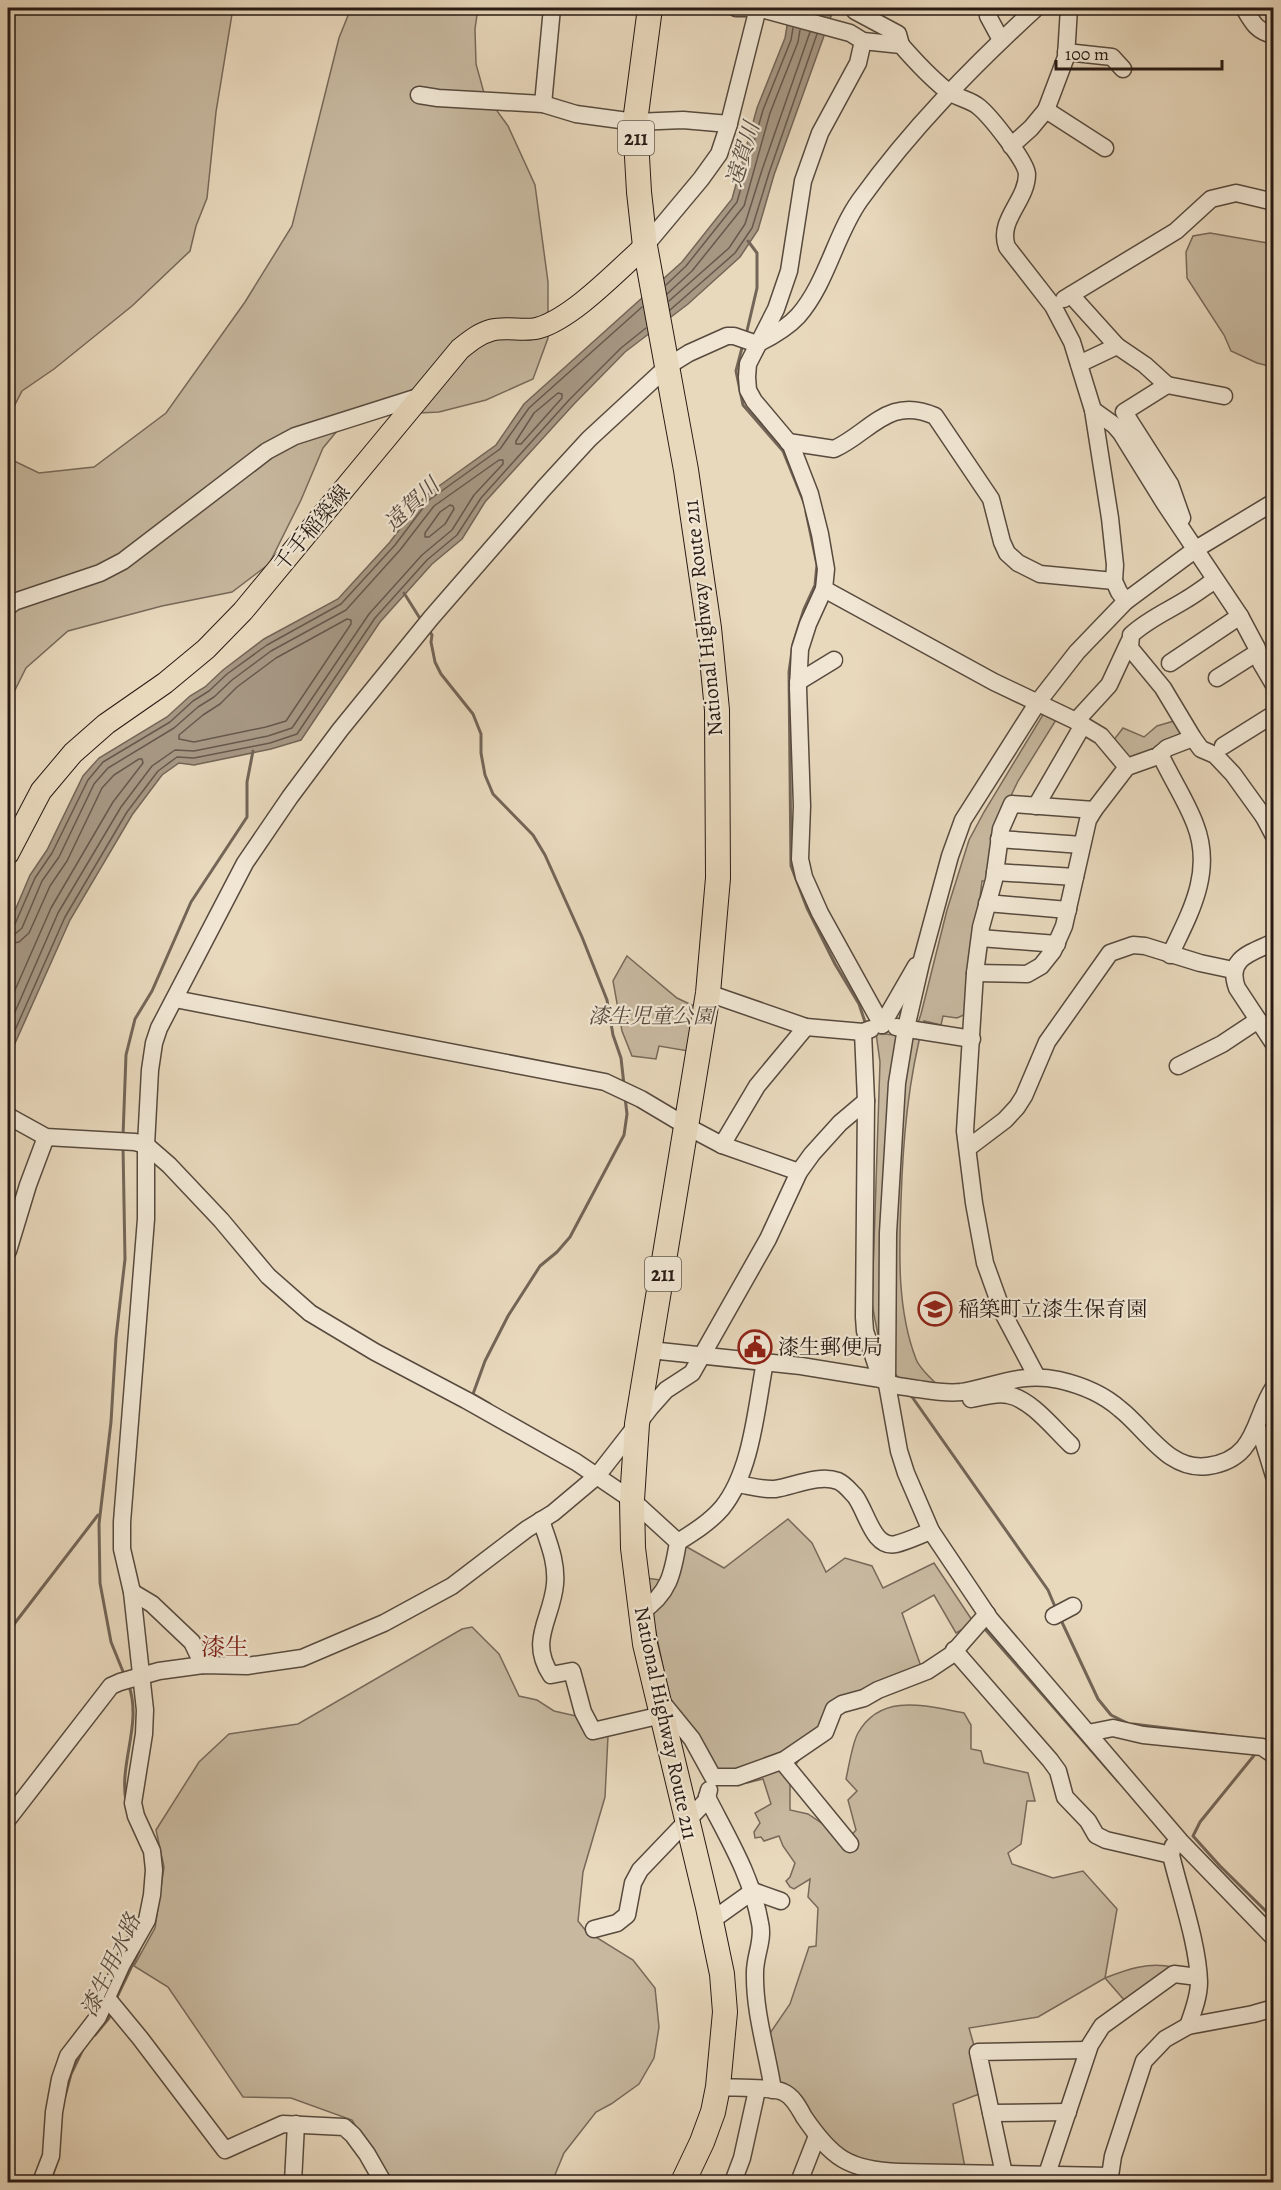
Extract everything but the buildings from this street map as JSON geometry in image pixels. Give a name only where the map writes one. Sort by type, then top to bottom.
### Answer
[{"type":"highway","name":"National Highway Route 211","points":[[650,8],[635,122],[639,192],[647,257],[686,470],[709,628],[717,710],[718,878],[708,993],[688,1128],[637,1424],[632,1500],[633,1548],[645,1644],[711,1921],[722,1974],[726,2012],[713,2112],[683,2182]]},
{"type":"main road","name":"千手稲築線","points":[[8,854],[41,791],[73,753],[106,724],[165,683],[206,649],[243,610],[460,349],[477,337],[493,330],[538,328],[561,317],[647,257]]},
{"type":"street","points":[[543,104],[552,8]]},
{"type":"street","points":[[736,8],[761,8],[857,37],[901,45]]},
{"type":"street","points":[[647,257],[719,154],[729,124],[758,8],[761,8]]},
{"type":"street","points":[[991,8],[988,15],[1001,40]]},
{"type":"street","points":[[40,2182],[51,2156],[54,2112],[60,2079],[68,2056],[98,2017],[147,1920],[152,1895],[154,1870],[152,1851],[136,1816],[133,1803],[144,1734],[144,1710],[132,1592],[122,1549],[122,1522],[146,1219],[146,1145],[150,1070],[159,1028],[245,863],[340,730],[431,618],[544,488],[667,360],[690,353],[726,336],[734,336],[757,344],[776,334],[798,316],[820,282],[847,220],[888,163],[949,92],[1036,8]]},
{"type":"street","points":[[1011,146],[1046,110],[1066,52],[1069,8]]},
{"type":"street","points":[[1244,8],[1252,22],[1262,32],[1274,35]]},
{"type":"street","points":[[855,10],[898,34],[901,45],[923,69],[949,92],[979,106],[1023,160],[1027,174],[1004,228],[1003,237],[1007,247],[1053,306],[1072,342],[1093,410],[1110,518],[1115,565],[1114,581],[1126,601]]},
{"type":"street","points":[[857,37],[858,63],[820,133],[803,181],[789,271],[776,309],[748,364],[748,390],[754,401],[788,442],[810,494],[826,569],[824,589],[808,624],[800,649],[798,682],[802,806],[800,859],[804,877],[820,913],[882,1025]]},
{"type":"street","points":[[1066,52],[1113,57],[1123,69]]},
{"type":"street","points":[[419,95],[543,104],[576,114],[635,122],[683,120],[729,124]]},
{"type":"street","points":[[1046,110],[1105,148]]},
{"type":"street","points":[[1053,306],[1176,231],[1211,199],[1236,194],[1274,202]]},
{"type":"street","points":[[1071,295],[1117,346],[1145,365],[1167,385],[1224,396]]},
{"type":"street","points":[[1079,364],[1117,346]]},
{"type":"street","points":[[1167,385],[1124,412],[1170,484],[1192,543]]},
{"type":"street","points":[[8,607],[14,602],[100,573],[123,561],[267,451],[295,436],[421,396]]},
{"type":"street","points":[[788,442],[834,449],[880,417],[914,409],[935,416],[991,499],[1007,553],[1018,563],[1041,574],[1114,581]]},
{"type":"street","points":[[1093,410],[1121,433],[1165,504],[1240,616],[1264,656],[1274,685]]},
{"type":"street","points":[[884,1381],[894,1115],[906,1028],[924,951],[963,820],[1038,702],[1077,652],[1126,601],[1192,543],[1274,502]]},
{"type":"street","points":[[1036,806],[1079,723],[1109,685],[1131,635],[1157,615],[1188,599],[1215,579]]},
{"type":"street","points":[[824,589],[994,682],[1079,723],[1101,736],[1127,767]]},
{"type":"street","points":[[1170,663],[1240,616]]},
{"type":"street","points":[[1129,642],[1130,648],[1163,688],[1192,738],[1201,749],[1215,755],[1269,815],[1274,836]]},
{"type":"street","points":[[1217,678],[1264,656]]},
{"type":"street","points":[[798,682],[834,660]]},
{"type":"street","points":[[1223,746],[1274,714]]},
{"type":"street","points":[[975,973],[1028,974],[1041,966],[1057,944],[1068,910],[1088,820],[1094,810],[1127,767],[1192,738]]},
{"type":"street","points":[[1160,754],[1195,823],[1203,861],[1196,899],[1170,955]]},
{"type":"street","points":[[1037,1377],[1003,1313],[985,1263],[974,1203],[965,1131],[975,973],[1001,829],[1012,804],[1094,810]]},
{"type":"street","points":[[999,839],[1082,845]]},
{"type":"street","points":[[995,872],[1075,877]]},
{"type":"street","points":[[987,903],[1068,910]]},
{"type":"street","points":[[980,938],[1057,944]]},
{"type":"street","points":[[1274,942],[1246,955],[1233,970],[1237,988],[1274,1044]]},
{"type":"street","points":[[968,1148],[1005,1120],[1017,1107],[1047,1042],[1110,953],[1121,948],[1145,946],[1170,955],[1233,970]]},
{"type":"street","points":[[882,1025],[924,951]]},
{"type":"street","points":[[708,993],[806,1027],[863,1032],[882,1025],[972,1039]]},
{"type":"street","points":[[175,999],[605,1082],[641,1099],[688,1128],[722,1145],[799,1172]]},
{"type":"street","points":[[1178,1066],[1222,1044],[1258,1020]]},
{"type":"street","points":[[722,1145],[757,1086],[806,1027]]},
{"type":"street","points":[[863,1032],[866,1101],[865,1331],[884,1381],[906,1473],[931,1531],[987,1614],[1088,1733],[1175,1848],[1274,1938]]},
{"type":"street","points":[[8,1819],[111,1686],[159,1671],[203,1665],[247,1666],[302,1658],[384,1623],[452,1586],[553,1513],[597,1476],[666,1390],[692,1373],[768,1239],[799,1172],[840,1123],[866,1101]]},
{"type":"street","points":[[8,1116],[46,1137],[135,1142],[146,1145],[169,1165],[221,1220],[268,1276],[310,1313],[375,1352],[510,1424],[597,1476],[632,1500],[678,1542]]},
{"type":"street","points":[[8,1251],[28,1185],[46,1137]]},
{"type":"street","points":[[650,1350],[765,1362],[884,1381],[935,1392],[966,1390],[1014,1378],[1037,1377],[1069,1383],[1105,1398],[1121,1409],[1160,1448],[1185,1464],[1210,1466],[1228,1461],[1250,1441],[1257,1428],[1267,1396],[1274,1387]]},
{"type":"street","points":[[641,1612],[656,1602],[665,1588],[673,1571],[678,1542],[706,1524],[723,1508],[738,1484],[746,1464],[765,1362]]},
{"type":"street","points":[[966,1390],[968,1400],[1007,1394],[1019,1398],[1071,1445]]},
{"type":"street","points":[[1257,1428],[1274,1476]]},
{"type":"street","points":[[738,1484],[773,1489],[832,1479],[841,1482],[862,1505],[878,1539],[884,1544],[895,1544],[931,1531]]},
{"type":"street","points":[[541,1521],[555,1559],[555,1586],[540,1645],[545,1666],[550,1675],[572,1671],[583,1712],[594,1731],[660,1706],[692,1739],[713,1777],[707,1797],[687,1822],[640,1870],[633,1883],[627,1915],[624,1919],[594,1929]]},
{"type":"street","points":[[132,1592],[152,1604],[192,1642],[203,1665]]},
{"type":"street","points":[[1054,1616],[1073,1606]]},
{"type":"street","points":[[713,1777],[737,1778],[782,1761],[825,1732],[834,1709],[927,1671],[954,1650],[987,1614]]},
{"type":"street","points":[[954,1650],[1050,1760],[1058,1771],[1064,1796],[1088,1821],[1096,1835],[1106,1840],[1175,1848]]},
{"type":"street","points":[[1088,1733],[1113,1728],[1143,1736],[1262,1747],[1274,1755]]},
{"type":"street","points":[[782,1761],[850,1844]]},
{"type":"street","points":[[707,1797],[753,1891],[761,1926],[761,1941],[755,1973],[765,2090],[733,2182]]},
{"type":"street","points":[[1175,1848],[1197,1960],[1196,2004],[1188,2026]]},
{"type":"street","points":[[753,1891],[781,1901]]},
{"type":"street","points":[[711,1921],[753,1891]]},
{"type":"street","points":[[1047,2174],[1088,2050],[1102,2026],[1174,1974],[1198,1977]]},
{"type":"street","points":[[106,1998],[140,2038],[225,2150],[283,2124],[344,2127],[368,2154],[383,2182]]},
{"type":"street","points":[[718,2087],[785,2092],[792,2098],[817,2136],[835,2155],[878,2177],[986,2178],[1004,2174],[1047,2174],[1111,2179],[1113,2156],[1144,2061],[1165,2040],[1188,2026],[1274,2008]]},
{"type":"street","points":[[1004,2174],[978,2052],[1088,2050]]},
{"type":"street","points":[[991,2113],[1068,2112]]},
{"type":"street","points":[[293,2182],[296,2124]]},
{"type":"street","points":[[799,2182],[817,2136]]},
{"type":"green space","points":[[8,8],[233,8],[216,112],[207,198],[196,226],[190,251],[132,306],[54,369],[22,391],[8,418]]},
{"type":"green space","points":[[351,8],[478,8],[475,29],[476,64],[484,93],[508,126],[535,185],[548,282],[548,338],[533,379],[486,400],[439,412],[377,415],[342,425],[323,448],[301,500],[269,564],[232,592],[162,606],[68,631],[26,668],[8,704],[8,436],[12,460],[39,473],[94,467],[166,413],[245,302],[292,226],[339,38]]},
{"type":"green space","points":[[1210,233],[1273,244],[1273,367],[1257,363],[1231,351],[1224,335],[1187,278],[1186,252],[1193,236]]},
{"type":"green space","points":[[1044,713],[1056,720],[1018,781],[995,829],[988,881],[982,881],[966,1014],[957,1018],[943,1016],[941,1025],[924,1021],[918,1043],[907,1110],[903,1155],[900,1240],[902,1301],[916,1359],[924,1371],[943,1390],[903,1384],[882,1356],[872,1304],[880,1062],[876,1033],[894,1035],[912,1041],[947,910],[969,840]]},
{"type":"green space","points":[[1174,721],[1182,737],[1160,748],[1126,759],[1113,741],[1123,728],[1144,737],[1157,726]]},
{"type":"green space","name":"漆生児童公園","points":[[627,956],[677,998],[700,1009],[694,1052],[659,1046],[656,1059],[632,1056],[622,1031],[613,981]]},
{"type":"green space","points":[[788,1519],[812,1543],[826,1572],[845,1558],[872,1566],[883,1588],[934,1563],[974,1623],[956,1633],[934,1595],[902,1613],[923,1672],[842,1704],[790,1772],[790,1810],[808,1814],[847,1840],[856,1830],[848,1800],[857,1791],[846,1779],[856,1738],[868,1720],[879,1712],[905,1705],[935,1707],[964,1713],[971,1725],[971,1749],[981,1751],[984,1763],[1028,1773],[1035,1801],[1027,1801],[1021,1844],[1008,1853],[1012,1864],[1053,1878],[1083,1871],[1117,1909],[1105,1978],[1038,2017],[969,2028],[987,2091],[953,2104],[966,2173],[865,2169],[773,2090],[764,2042],[790,2004],[809,1947],[816,1946],[818,1908],[808,1897],[810,1879],[794,1889],[786,1881],[795,1863],[779,1836],[764,1841],[761,1837],[755,1838],[754,1832],[760,1823],[755,1813],[771,1804],[763,1779],[747,1783],[729,1779],[708,1763],[671,1707],[645,1578],[668,1581],[678,1542],[724,1568]]},
{"type":"green space","points":[[472,1627],[499,1654],[519,1696],[537,1700],[554,1711],[576,1716],[608,1736],[605,1797],[583,1872],[578,1921],[586,1931],[633,1960],[655,1988],[659,2027],[654,2058],[639,2084],[596,2112],[564,2153],[552,2182],[391,2182],[352,2120],[291,2098],[243,2097],[168,1987],[134,1966],[155,1928],[164,1867],[156,1830],[199,1762],[229,1734],[298,1724],[462,1629]]},
{"type":"green space","points":[[1155,1965],[1173,1967],[1125,2001],[1105,1978],[1138,1967]]},
{"type":"water","points":[[790,8],[834,8],[774,175],[758,230],[740,257],[688,304],[625,352],[574,404],[485,502],[462,539],[432,564],[380,622],[301,740],[271,749],[194,765],[179,763],[162,775],[132,815],[70,920],[8,1059],[8,927],[30,875],[47,850],[83,776],[99,758],[167,717],[190,696],[205,687],[223,670],[264,639],[338,599],[390,542],[425,496],[496,445],[524,404],[682,262],[732,199],[757,108],[785,38]]},
{"type":"waterway","points":[[746,335],[757,288],[757,253],[748,241]]},
{"type":"waterway","points":[[743,344],[736,371],[743,405],[783,451],[805,505]]},
{"type":"waterway","points":[[806,512],[817,565],[815,585],[804,609],[793,644],[789,672],[791,866],[807,908],[835,964],[859,1004],[866,1025]]},
{"type":"waterway","points":[[404,593],[421,620]]},
{"type":"waterway","points":[[429,630],[432,635],[435,662],[441,674],[473,714],[481,734],[481,753],[485,775],[493,794],[533,835],[545,855],[582,937],[607,1000],[613,1035],[621,1058],[624,1085]]},
{"type":"waterway","points":[[123,1136],[126,1055],[135,1019],[152,991],[191,902],[247,817],[247,782],[253,751]]},
{"type":"waterway","points":[[490,1404],[473,1394],[485,1361],[508,1316],[540,1266],[570,1237],[624,1135],[627,1114],[625,1097]]},
{"type":"waterway","points":[[123,1146],[125,1259],[116,1338],[111,1422],[99,1524],[100,1583],[111,1642],[124,1674]]},
{"type":"waterway","points":[[910,1394],[1048,1590],[1056,1609]]},
{"type":"waterway","points":[[8,1632],[98,1515]]},
{"type":"waterway","points":[[1060,1618],[1098,1699],[1111,1715],[1127,1723]]},
{"type":"waterway","points":[[984,1628],[1118,1781]]},
{"type":"waterway","points":[[126,1801],[125,1772],[133,1715],[129,1686]]},
{"type":"waterway","points":[[1133,1724],[1231,1736]]},
{"type":"waterway","points":[[1256,1753],[1200,1822],[1193,1836],[1274,1919]]},
{"type":"waterway","name":"漆生用水路","points":[[116,1999],[139,1951]]},
{"type":"waterway","name":"漆生用水路","points":[[95,2035],[112,2011]]},
{"type":"waterway","name":"漆生用水路","points":[[65,2096],[71,2074],[83,2049]]},
{"type":"waterway","name":"漆生用水路","points":[[50,2182],[58,2159]]},
{"type":"place","name":"稲築町立漆生保育園","points":[[935,1309]]},
{"type":"place","name":"漆生郵便局","points":[[755,1347]]},
{"type":"district","name":"漆生","points":[[225,1647]]},
{"type":"water label","name":"遠賀川","points":[[742,154]]},
{"type":"water label","name":"遠賀川","points":[[411,504]]}]
